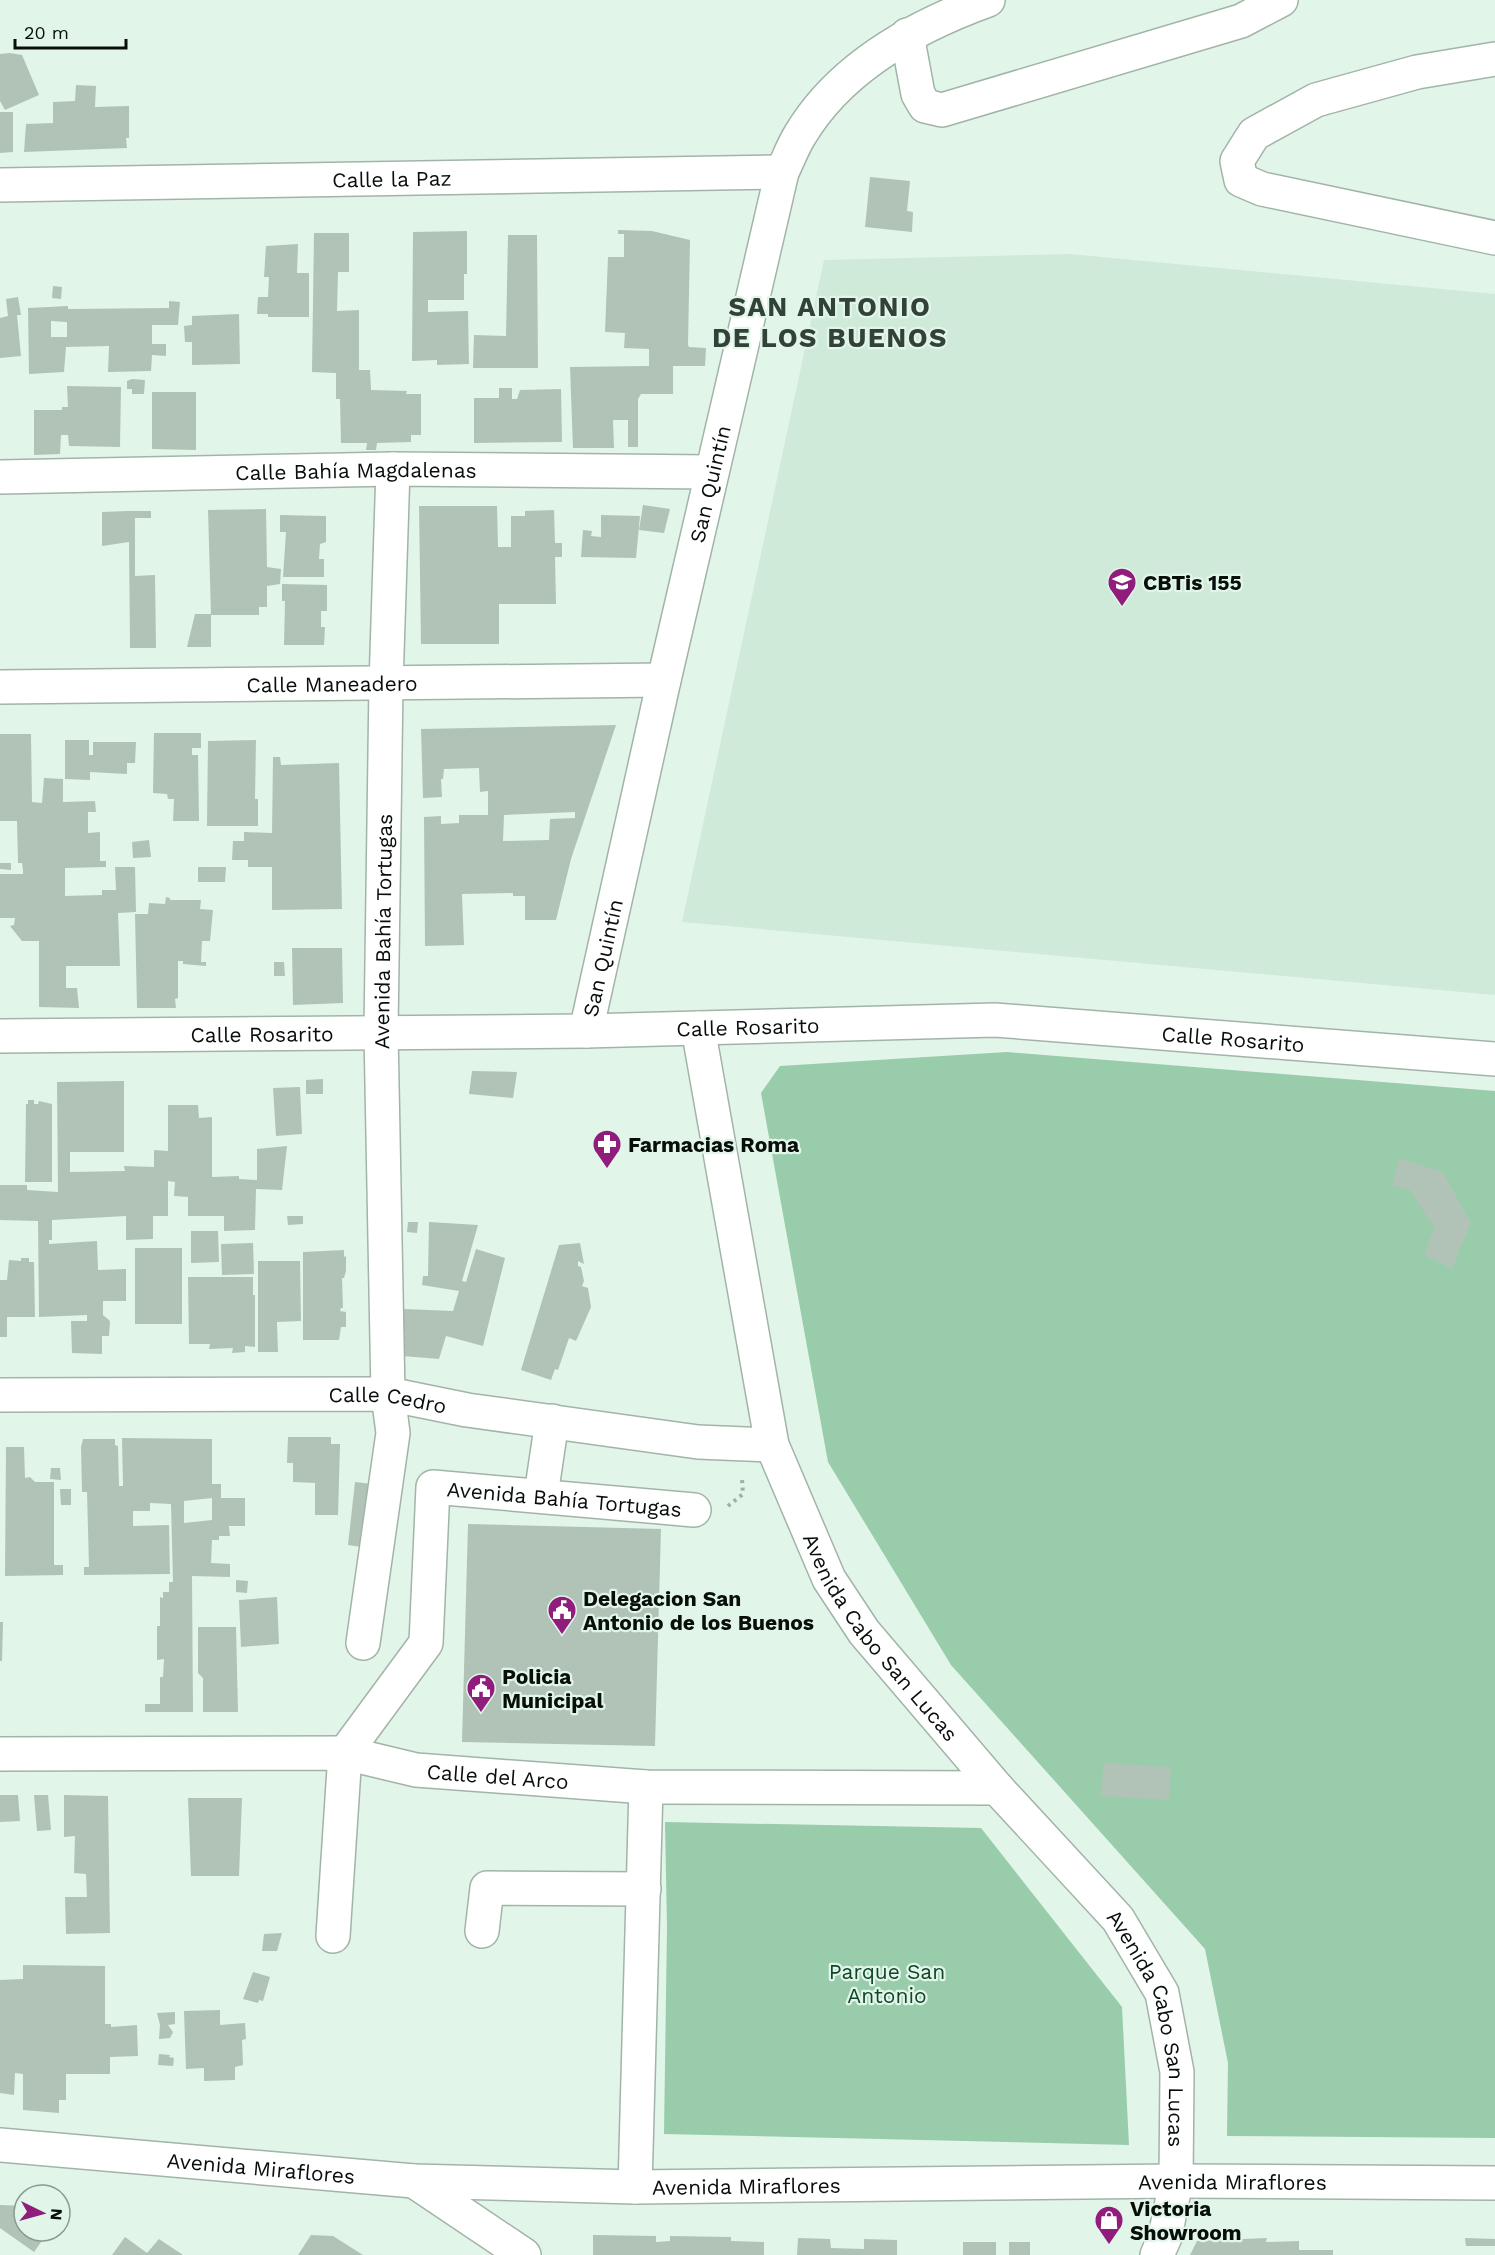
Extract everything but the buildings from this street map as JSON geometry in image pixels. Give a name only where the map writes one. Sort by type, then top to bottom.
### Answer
[{"type":"street","name":"San Quintín","points":[[586,1031],[663,680],[782,172],[800,134],[829,97],[866,63],[950,6],[988,0]]},
{"type":"street","points":[[907,35],[918,94],[925,106],[942,110],[1241,21],[1281,0]]},
{"type":"street","points":[[1495,59],[1418,72],[1316,100],[1254,134],[1237,161],[1241,180],[1262,189],[1495,238]]},
{"type":"street","name":"Calle la Paz","points":[[0,185],[782,172]]},
{"type":"street","name":"Calle Bahía Magdalenas","points":[[0,477],[393,468],[711,472]]},
{"type":"street","name":"Avenida Bahía Tortugas","points":[[363,1643],[393,1433],[388,1394],[381,1032],[386,684],[393,468]]},
{"type":"street","name":"Calle Maneadero","points":[[0,687],[663,680]]},
{"type":"street","name":"Calle Rosarito","points":[[0,1036],[586,1031],[995,1020],[1495,1059]]},
{"type":"street","name":"Avenida Cabo San Lucas","points":[[698,1028],[772,1445],[830,1579],[864,1632],[998,1788],[1118,1919],[1162,1993],[1177,2072],[1176,2181],[1165,2237],[1157,2255]]},
{"type":"street","name":"Calle Cedro","points":[[0,1395],[388,1394],[468,1410],[698,1442],[772,1445]]},
{"type":"street","points":[[541,1495],[552,1421]]},
{"type":"street","name":"Avenida Bahía Tortugas","points":[[345,1753],[426,1642],[433,1487],[694,1510]]},
{"type":"street","points":[[333,1936],[345,1753]]},
{"type":"street","name":"Calle del Arco","points":[[0,1754],[345,1753],[416,1770],[646,1787],[998,1788]]},
{"type":"street","points":[[635,2187],[646,1787]]},
{"type":"street","points":[[482,1931],[487,1887],[644,1889]]},
{"type":"street","name":"Avenida Miraflores","points":[[0,2145],[414,2181],[635,2187],[1176,2181],[1495,2183]]},
{"type":"street","points":[[414,2181],[524,2255]]},
{"type":"shaded area","name":"CBTis 155","points":[[1070,254],[1495,294],[1495,995],[682,922],[824,260]]},
{"type":"green space","points":[[1007,1052],[1495,1091],[1495,2138],[1227,2136],[1228,2063],[1205,1949],[951,1665],[828,1462],[761,1093],[780,1066]]},
{"type":"green space","name":"Parque San Antonio","points":[[665,1822],[981,1828],[1122,2007],[1129,2145],[664,2134],[667,1927]]},
{"type":"place","name":"CBTis 155","points":[[1122,608]]},
{"type":"place","name":"Farmacias Roma","points":[[607,1170]]},
{"type":"place","name":"Delegacion San Antonio de los Buenos","points":[[562,1636]]},
{"type":"place","name":"Policia Municipal","points":[[481,1714]]},
{"type":"place","name":"Victoria Showroom","points":[[1109,2246]]},
{"type":"district","name":"SAN ANTONIO DE LOS BUENOS","points":[[830,322]]}]
